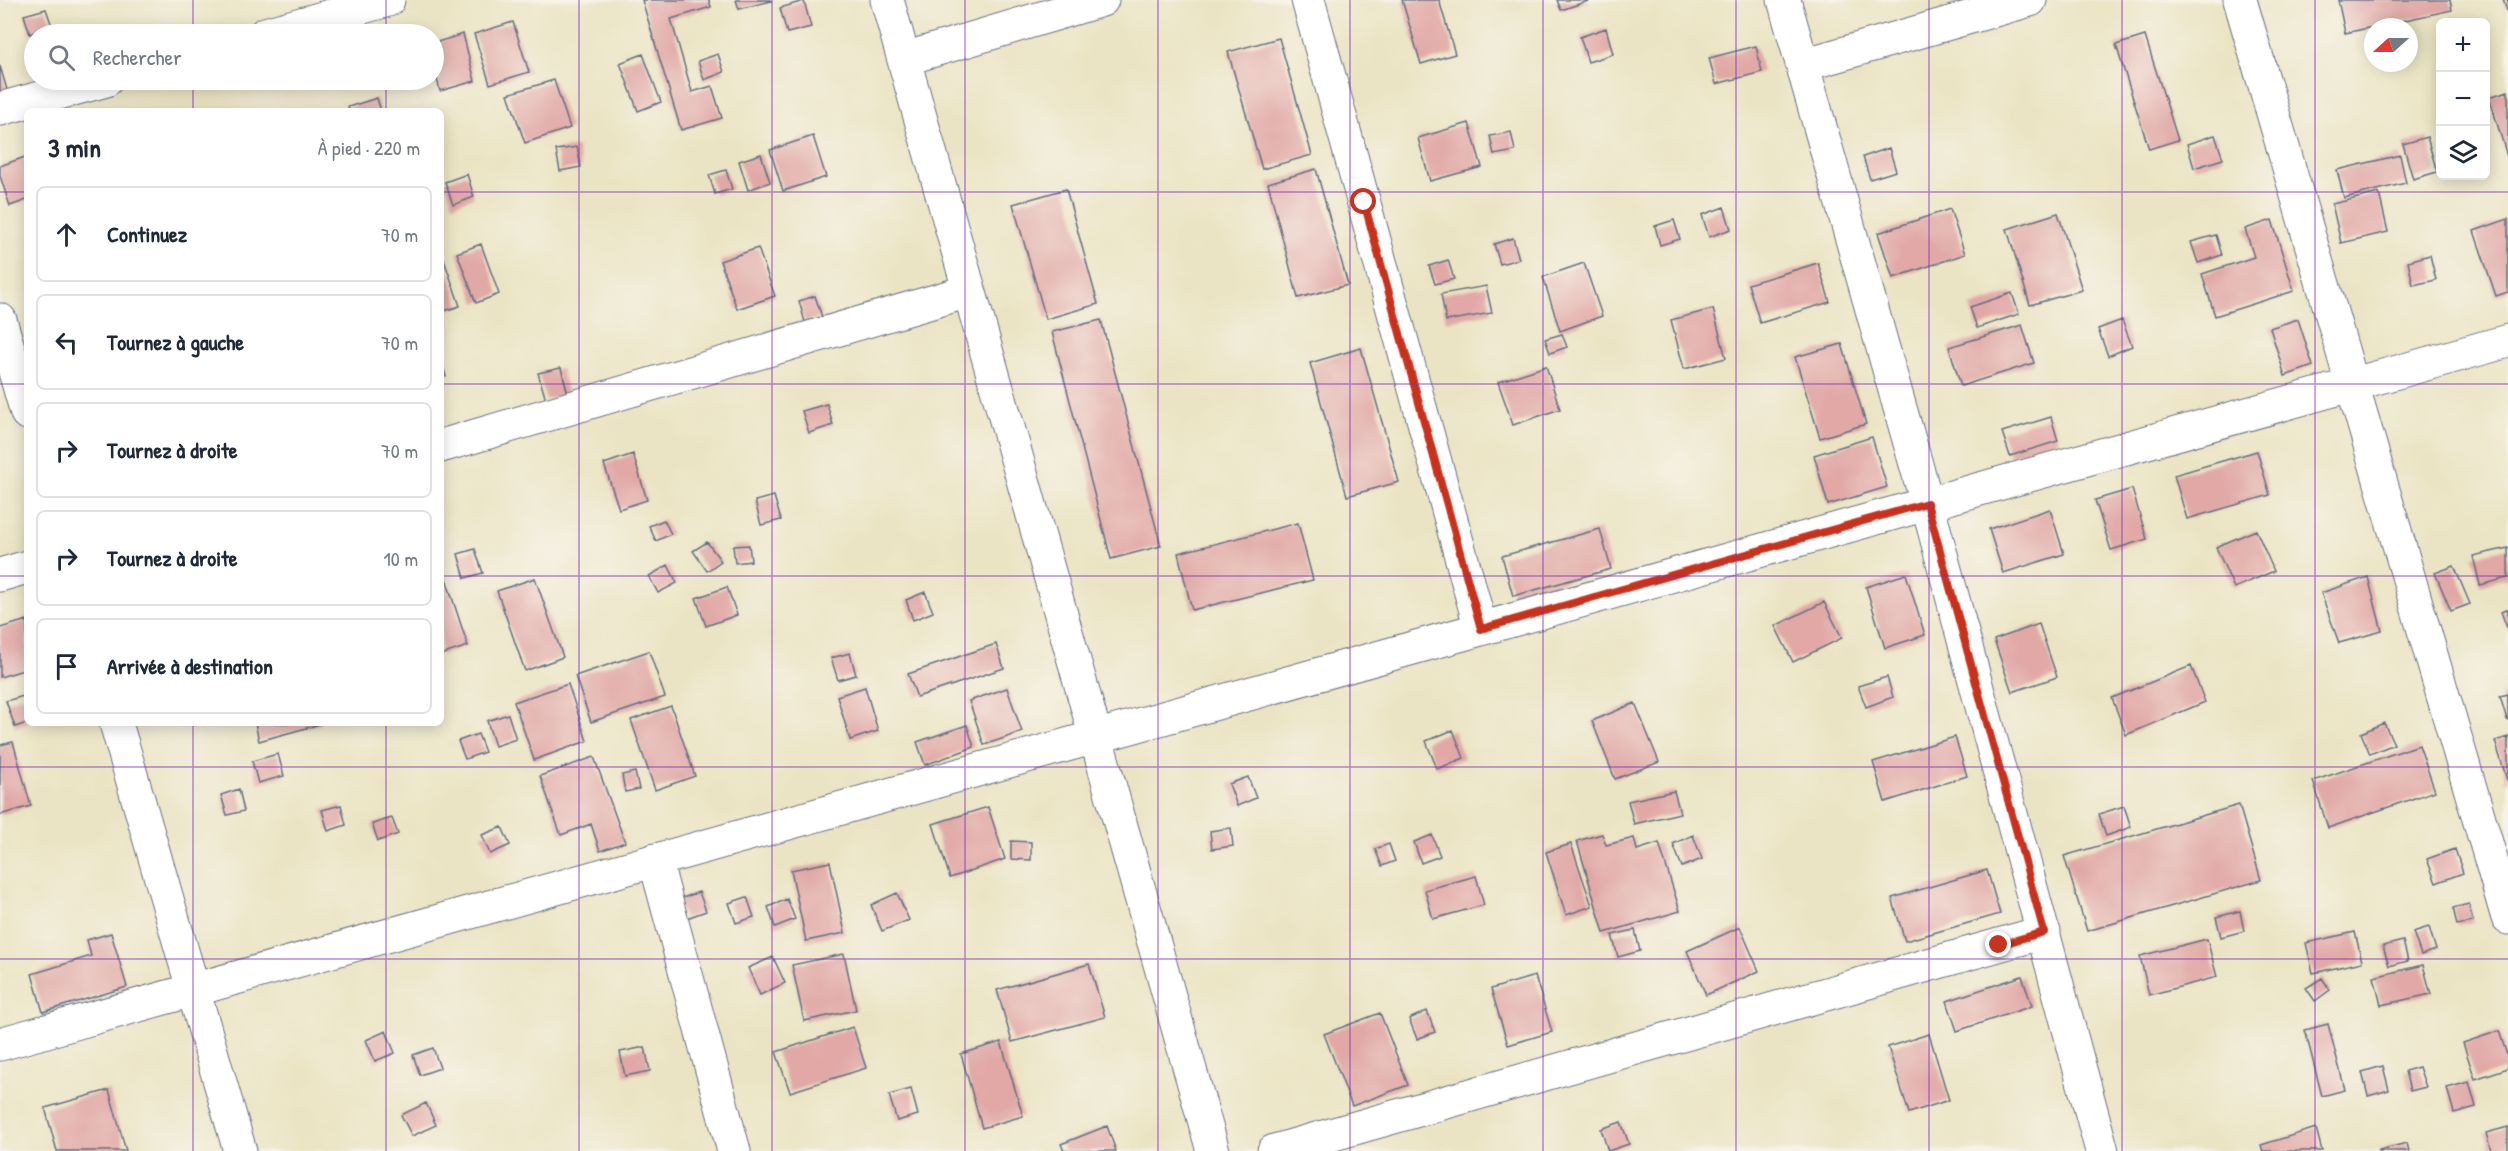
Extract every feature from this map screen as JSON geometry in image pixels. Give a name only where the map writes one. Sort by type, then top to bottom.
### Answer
[{"type":"street","points":[[302,24],[388,0]]},
{"type":"street","points":[[887,0],[1213,1151]]},
{"type":"street","points":[[904,59],[1102,0]]},
{"type":"street","points":[[1308,0],[1481,629]]},
{"type":"street","points":[[1785,0],[1927,503],[2102,1151]]},
{"type":"street","points":[[1803,65],[2030,0]]},
{"type":"street","points":[[2240,0],[2508,918]]},
{"type":"street","points":[[0,109],[69,90]]},
{"type":"street","points":[[444,445],[969,291]]},
{"type":"street","points":[[0,320],[24,403]]},
{"type":"street","points":[[0,1044],[2508,341]]},
{"type":"street","points":[[0,575],[24,568]]},
{"type":"street","points":[[117,726],[240,1151]]},
{"type":"street","points":[[655,860],[734,1151]]},
{"type":"street","points":[[1274,1151],[2044,932]]},
{"type":"building","points":[[642,0],[709,0],[711,7],[671,19],[692,92],[712,86],[722,118],[681,130]]},
{"type":"building","points":[[736,0],[770,0],[771,1],[739,9]]},
{"type":"building","points":[[1402,0],[1439,0],[1455,54],[1421,64]]},
{"type":"building","points":[[1557,0],[1591,0],[1561,10]]},
{"type":"building","points":[[2338,0],[2450,0],[2452,10],[2415,18],[2364,18],[2364,29],[2345,33]]},
{"type":"building","points":[[2503,0],[2508,0],[2508,13]]},
{"type":"building","points":[[804,1],[811,27],[787,33],[780,8]]},
{"type":"building","points":[[46,9],[51,24],[27,24],[24,15]]},
{"type":"building","points":[[513,22],[529,72],[490,84],[474,34]]},
{"type":"building","points":[[1606,28],[1613,54],[1588,62],[1580,37]]},
{"type":"building","points":[[463,34],[475,81],[444,90],[444,40]]},
{"type":"building","points":[[2145,36],[2178,140],[2149,149],[2116,45]]},
{"type":"building","points":[[1279,38],[1312,155],[1262,169],[1228,52]]},
{"type":"building","points":[[1756,46],[1762,72],[1716,84],[1709,58]]},
{"type":"building","points":[[643,54],[661,102],[638,111],[620,63]]},
{"type":"building","points":[[718,54],[724,72],[704,80],[698,61]]},
{"type":"building","points":[[0,66],[8,93],[0,94]]},
{"type":"building","points":[[554,80],[570,128],[525,143],[508,94]]},
{"type":"building","points":[[2508,91],[2508,156],[2490,100],[2490,97]]},
{"type":"building","points":[[377,98],[380,108],[348,108]]},
{"type":"building","points":[[1469,123],[1482,167],[1430,181],[1418,138]]},
{"type":"building","points":[[1511,132],[1515,151],[1494,155],[1490,136]]},
{"type":"building","points":[[2215,135],[2223,159],[2194,168],[2187,144]]},
{"type":"building","points":[[813,136],[826,177],[783,191],[770,150]]},
{"type":"building","points":[[2427,137],[2436,172],[2413,179],[2403,144]]},
{"type":"building","points":[[577,147],[581,167],[560,171],[556,150]]},
{"type":"building","points":[[1889,148],[1896,171],[1870,179],[1863,157]]},
{"type":"building","points":[[761,154],[770,182],[748,190],[739,161]]},
{"type":"building","points":[[2400,155],[2406,183],[2344,198],[2337,170]]},
{"type":"building","points":[[24,157],[24,201],[10,206],[0,176],[0,166]]},
{"type":"building","points":[[1316,169],[1348,285],[1298,298],[1268,183]]},
{"type":"building","points":[[726,170],[732,189],[715,194],[709,175]]},
{"type":"building","points":[[467,174],[474,197],[453,205],[445,182]]},
{"type":"building","points":[[1066,189],[1098,304],[1046,319],[1013,204]]},
{"type":"building","points":[[2379,193],[2388,232],[2341,243],[2332,204]]},
{"type":"building","points":[[1724,207],[1731,229],[1709,237],[1702,215]]},
{"type":"building","points":[[1950,209],[1965,254],[1893,278],[1878,233]]},
{"type":"building","points":[[2058,213],[2082,290],[2030,305],[2007,229]]},
{"type":"building","points":[[2508,219],[2508,292],[2496,296],[2474,231]]},
{"type":"building","points":[[1674,220],[1680,239],[1660,245],[1655,226]]},
{"type":"building","points":[[2272,220],[2294,291],[2215,316],[2202,274],[2254,257],[2245,229]]},
{"type":"building","points":[[2216,235],[2222,255],[2198,263],[2191,242]]},
{"type":"building","points":[[1513,238],[1519,259],[1500,264],[1494,244]]},
{"type":"building","points":[[481,244],[499,294],[476,303],[457,253]]},
{"type":"building","points":[[758,248],[775,296],[737,309],[720,261]]},
{"type":"building","points":[[2430,255],[2436,280],[2413,285],[2408,261]]},
{"type":"building","points":[[444,260],[460,306],[444,311]]},
{"type":"building","points":[[1448,260],[1454,279],[1435,284],[1429,266]]},
{"type":"building","points":[[1584,263],[1602,316],[1560,331],[1543,277]]},
{"type":"building","points":[[1818,263],[1830,302],[1760,323],[1748,284]]},
{"type":"building","points":[[1486,286],[1492,313],[1446,321],[1441,294]]},
{"type":"building","points":[[2012,293],[2019,314],[1977,328],[1970,307]]},
{"type":"building","points":[[815,296],[822,317],[805,322],[799,301]]},
{"type":"building","points":[[1713,309],[1726,358],[1684,369],[1671,320]]},
{"type":"building","points":[[2298,319],[2313,366],[2285,376],[2270,328]]},
{"type":"building","points":[[1101,320],[1161,546],[1111,559],[1052,332]]},
{"type":"building","points":[[2122,320],[2132,346],[2108,356],[2098,329]]},
{"type":"building","points":[[2022,325],[2034,363],[1961,386],[1949,347]]},
{"type":"building","points":[[1562,334],[1567,347],[1550,353],[1545,339]]},
{"type":"building","points":[[1842,344],[1866,424],[1820,438],[1795,357]]},
{"type":"building","points":[[1361,348],[1399,482],[1347,496],[1310,363]]},
{"type":"building","points":[[1546,366],[1560,409],[1513,425],[1498,382]]},
{"type":"building","points":[[561,368],[568,394],[546,400],[538,373]]},
{"type":"building","points":[[827,404],[833,425],[809,433],[802,411]]},
{"type":"building","points":[[2051,417],[2058,441],[2010,456],[2002,432]]},
{"type":"building","points":[[1872,437],[1887,487],[1828,505],[1814,455]]},
{"type":"building","points":[[2257,451],[2270,495],[2187,519],[2174,475]]},
{"type":"building","points":[[633,454],[647,500],[619,509],[604,464]]},
{"type":"building","points":[[2132,489],[2147,539],[2111,550],[2095,500]]},
{"type":"building","points":[[774,496],[781,520],[761,525],[755,501]]},
{"type":"building","points":[[2050,509],[2064,554],[2003,573],[1989,529]]},
{"type":"building","points":[[664,520],[671,534],[656,541],[649,526]]},
{"type":"building","points":[[1298,523],[1313,580],[1192,610],[1178,553]]},
{"type":"building","points":[[1600,529],[1611,569],[1513,596],[1502,556]]},
{"type":"building","points":[[2256,530],[2274,571],[2234,588],[2216,547]]},
{"type":"building","points":[[707,542],[721,561],[707,571],[693,551]]},
{"type":"building","points":[[749,545],[751,561],[735,563],[733,546]]},
{"type":"building","points":[[2508,548],[2508,578],[2480,585],[2473,556]]},
{"type":"building","points":[[475,549],[483,573],[465,578],[458,554]]},
{"type":"building","points":[[668,565],[677,583],[658,593],[649,576]]},
{"type":"building","points":[[2454,566],[2470,604],[2451,611],[2435,573]]},
{"type":"building","points":[[1906,574],[1925,635],[1885,648],[1866,587]]},
{"type":"building","points":[[444,576],[468,646],[444,654]]},
{"type":"building","points":[[2368,577],[2382,631],[2339,643],[2321,593]]},
{"type":"building","points":[[535,578],[563,657],[525,671],[497,591]]},
{"type":"building","points":[[727,587],[737,615],[706,626],[696,598]]},
{"type":"building","points":[[925,592],[933,612],[913,620],[906,600]]},
{"type":"building","points":[[1824,602],[1842,638],[1793,662],[1775,626]]},
{"type":"building","points":[[2508,609],[2508,630],[2501,612]]},
{"type":"building","points":[[24,621],[24,670],[0,677],[0,628]]},
{"type":"building","points":[[2039,624],[2057,677],[2012,692],[1994,640]]},
{"type":"building","points":[[996,644],[1004,668],[917,697],[908,674]]},
{"type":"building","points":[[649,651],[665,697],[591,722],[575,676]]},
{"type":"building","points":[[850,653],[856,675],[838,680],[831,658]]},
{"type":"building","points":[[2191,666],[2205,702],[2126,735],[2112,698]]},
{"type":"building","points":[[1887,677],[1893,697],[1866,707],[1858,686]]},
{"type":"building","points":[[568,684],[587,741],[534,760],[514,702]]},
{"type":"building","points":[[865,687],[878,731],[850,740],[837,696]]},
{"type":"building","points":[[1007,688],[1022,732],[984,745],[969,701]]},
{"type":"building","points":[[2508,694],[2508,720],[2507,720],[2500,696]]},
{"type":"building","points":[[24,696],[24,724],[15,727],[6,701]]},
{"type":"building","points":[[1635,703],[1659,762],[1615,779],[1592,721]]},
{"type":"building","points":[[671,706],[695,776],[655,790],[631,720]]},
{"type":"building","points":[[508,714],[516,739],[495,746],[487,721]]},
{"type":"building","points":[[2384,723],[2394,744],[2370,754],[2361,733]]},
{"type":"building","points":[[967,725],[974,747],[925,765],[917,742]]},
{"type":"building","points":[[256,726],[314,726],[259,741]]},
{"type":"building","points":[[1453,730],[1464,758],[1437,769],[1426,741]]},
{"type":"building","points":[[478,734],[485,752],[465,759],[458,741]]},
{"type":"building","points":[[1955,737],[1967,776],[1885,802],[1873,762]]},
{"type":"building","points":[[2508,737],[2508,780],[2507,780],[2495,741]]},
{"type":"building","points":[[13,742],[31,806],[0,815],[0,745]]},
{"type":"building","points":[[2419,745],[2435,791],[2328,828],[2313,781]]},
{"type":"building","points":[[278,754],[284,776],[258,783],[252,761]]},
{"type":"building","points":[[594,757],[625,842],[600,851],[591,824],[561,835],[540,776]]},
{"type":"building","points":[[635,772],[639,789],[625,792],[622,775]]},
{"type":"building","points":[[1248,777],[1256,798],[1237,806],[1229,784]]},
{"type":"building","points":[[239,789],[244,811],[227,815],[221,795]]},
{"type":"building","points":[[1674,791],[1680,813],[1634,824],[1628,801]]},
{"type":"building","points":[[341,805],[346,825],[328,831],[322,810]]},
{"type":"building","points":[[2239,805],[2261,880],[2087,931],[2064,856]]},
{"type":"building","points":[[2124,806],[2131,827],[2106,836],[2099,814]]},
{"type":"building","points":[[988,807],[1005,859],[950,878],[933,824]]},
{"type":"building","points":[[392,818],[398,834],[378,841],[372,824]]},
{"type":"building","points":[[502,827],[510,845],[490,854],[482,835]]},
{"type":"building","points":[[1231,828],[1233,846],[1212,849],[1210,831]]},
{"type":"building","points":[[1602,834],[1606,845],[1634,838],[1637,850],[1659,843],[1680,911],[1604,933],[1577,841]]},
{"type":"building","points":[[1432,835],[1440,856],[1421,863],[1414,842]]},
{"type":"building","points":[[1693,835],[1702,859],[1682,867],[1673,844]]},
{"type":"building","points":[[1011,841],[1031,842],[1031,860],[1011,859]]},
{"type":"building","points":[[1389,844],[1395,861],[1382,866],[1375,849]]},
{"type":"building","points":[[1571,844],[1592,906],[1566,915],[1546,852]]},
{"type":"building","points":[[2455,849],[2463,873],[2436,883],[2427,859]]},
{"type":"building","points":[[830,862],[845,933],[806,941],[791,870]]},
{"type":"building","points":[[1987,870],[2000,914],[1905,941],[1892,898]]},
{"type":"building","points":[[1476,876],[1484,905],[1433,919],[1425,890]]},
{"type":"building","points":[[699,892],[706,911],[684,919],[677,900]]},
{"type":"building","points":[[897,893],[909,920],[882,931],[871,905]]},
{"type":"building","points":[[747,897],[754,917],[736,923],[729,903]]},
{"type":"building","points":[[787,899],[795,919],[775,927],[768,907]]},
{"type":"building","points":[[2469,904],[2473,922],[2457,925],[2453,908]]},
{"type":"building","points":[[2240,911],[2244,931],[2221,937],[2216,917]]},
{"type":"building","points":[[1740,927],[1759,971],[1706,995],[1687,951]]},
{"type":"building","points":[[2429,927],[2436,950],[2421,955],[2413,932]]},
{"type":"building","points":[[1635,930],[1640,951],[1618,957],[1612,935]]},
{"type":"building","points":[[2355,932],[2362,962],[2313,973],[2306,943]]},
{"type":"building","points":[[111,933],[127,987],[43,1012],[32,974],[91,956],[87,940]]},
{"type":"building","points":[[2207,939],[2217,977],[2149,995],[2140,956]]},
{"type":"building","points":[[2403,941],[2408,961],[2389,966],[2383,946]]},
{"type":"building","points":[[844,954],[856,1010],[804,1021],[792,965]]},
{"type":"building","points":[[773,957],[785,983],[760,995],[748,968]]},
{"type":"building","points":[[1089,964],[1105,1017],[1012,1042],[997,990]]},
{"type":"building","points":[[2423,965],[2431,994],[2381,1005],[2374,977]]},
{"type":"building","points":[[1535,976],[1552,1032],[1508,1045],[1491,989]]},
{"type":"building","points":[[2022,976],[2032,1006],[1957,1031],[1947,1001]]},
{"type":"building","points":[[2322,978],[2330,990],[2315,1001],[2306,988]]},
{"type":"building","points":[[1427,1011],[1435,1032],[1417,1039],[1409,1019]]},
{"type":"building","points":[[1380,1013],[1408,1085],[1352,1106],[1324,1034]]},
{"type":"building","points":[[2328,1024],[2345,1090],[2322,1096],[2305,1030]]},
{"type":"building","points":[[853,1027],[866,1068],[790,1092],[776,1052]]},
{"type":"building","points":[[386,1031],[395,1053],[375,1061],[366,1040]]},
{"type":"building","points":[[2499,1031],[2508,1058],[2508,1068],[2475,1079],[2463,1043]]},
{"type":"building","points":[[1929,1034],[1949,1100],[1909,1113],[1888,1047]]},
{"type":"building","points":[[1001,1042],[1023,1116],[982,1128],[961,1054]]},
{"type":"building","points":[[645,1047],[650,1071],[625,1076],[620,1052]]},
{"type":"building","points":[[433,1048],[440,1068],[420,1075],[413,1055]]},
{"type":"building","points":[[2383,1066],[2389,1090],[2368,1096],[2362,1072]]},
{"type":"building","points":[[2419,1067],[2426,1087],[2410,1091],[2405,1071]]},
{"type":"building","points":[[2469,1082],[2476,1107],[2454,1113],[2447,1088]]},
{"type":"building","points":[[911,1089],[918,1115],[897,1121],[889,1095]]},
{"type":"building","points":[[109,1090],[126,1151],[57,1151],[45,1108]]},
{"type":"building","points":[[426,1103],[436,1125],[412,1136],[401,1115]]},
{"type":"building","points":[[1621,1122],[1629,1144],[1608,1151],[1601,1129]]},
{"type":"building","points":[[1107,1126],[1116,1151],[1064,1151],[1061,1144]]},
{"type":"building","points":[[2508,1127],[2508,1151],[2491,1151],[2486,1133]]},
{"type":"building","points":[[2316,1128],[2322,1151],[2263,1151],[2261,1145]]},
{"type":"building","points":[[2407,1143],[2409,1151],[2379,1151],[2379,1150]]},
{"type":"route","points":[[1364,202],[1481,629],[1927,503],[2044,932],[1999,945]]}]
